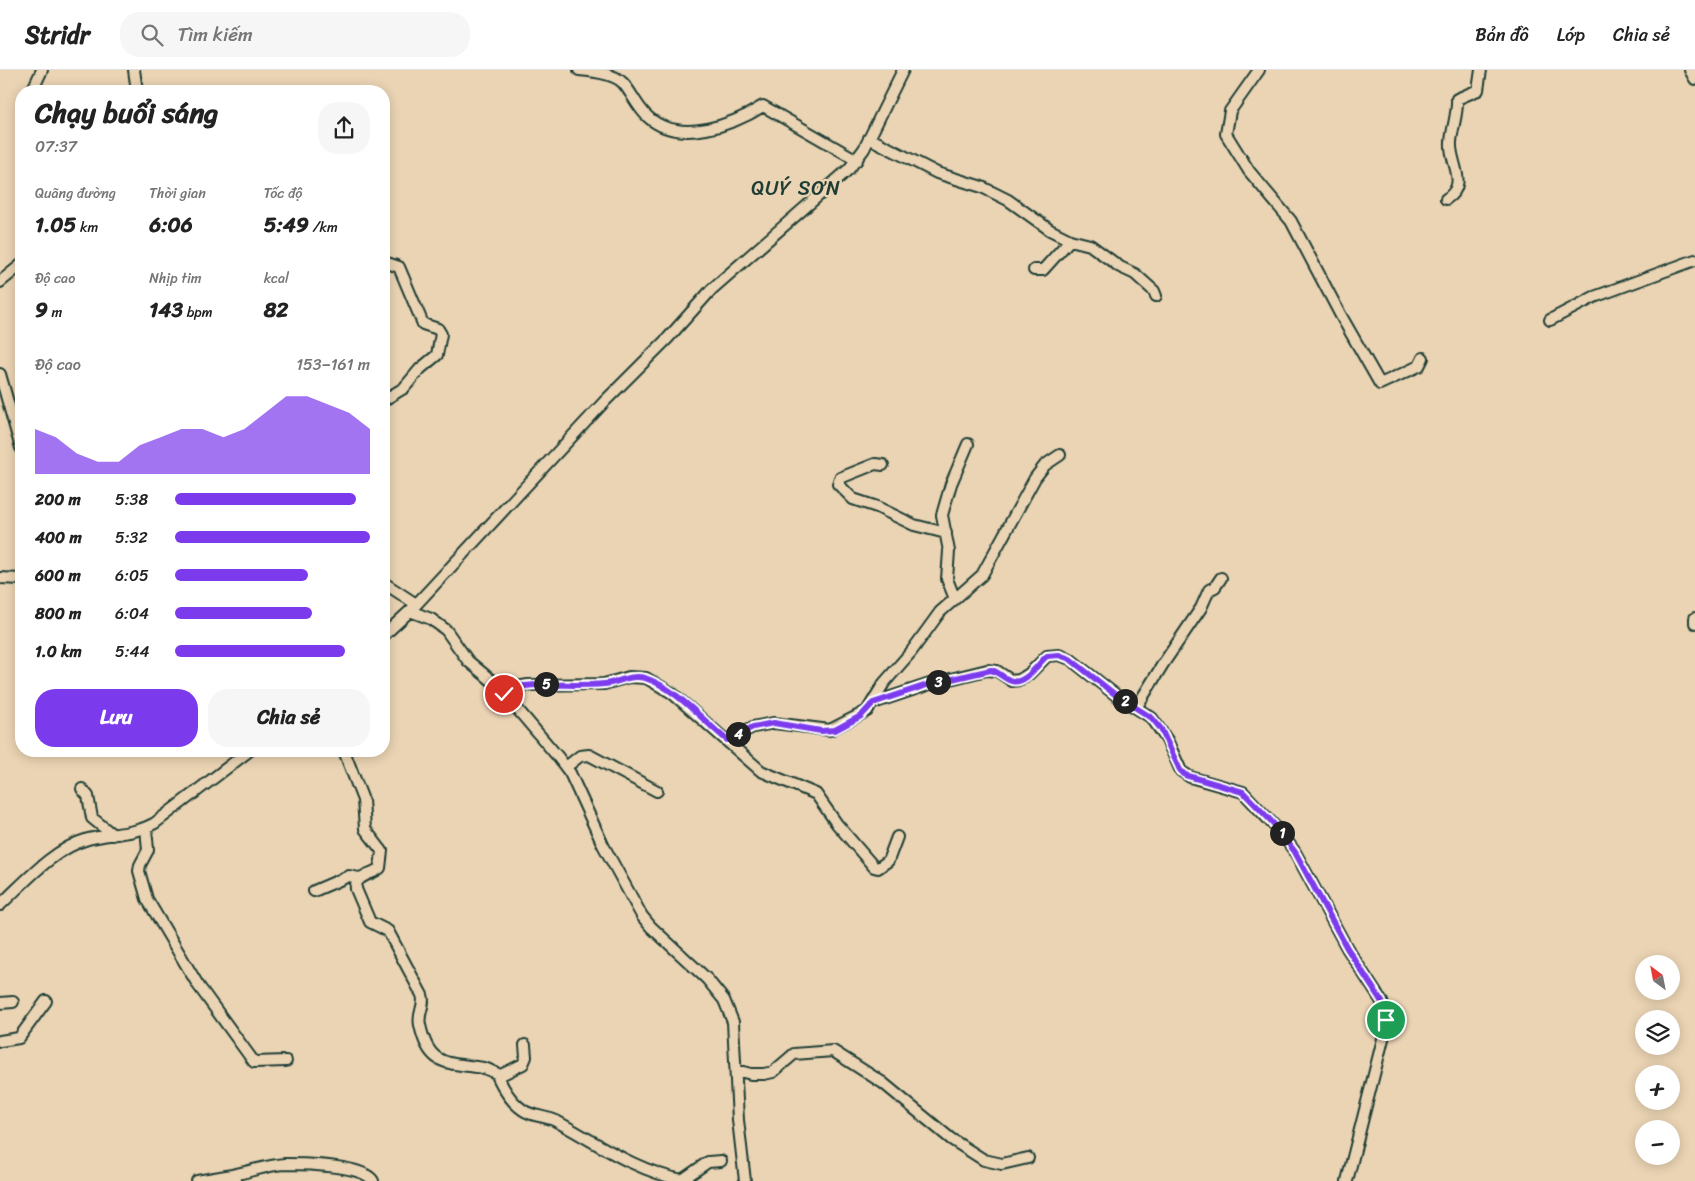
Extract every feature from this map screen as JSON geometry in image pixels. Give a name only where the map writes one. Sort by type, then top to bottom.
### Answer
[{"type":"street","points":[[35,85],[42,70]]},
{"type":"street","points":[[134,70],[136,85]]},
{"type":"street","points":[[579,70],[607,75],[621,81],[649,117],[665,127],[707,130],[740,118],[763,106],[857,160]]},
{"type":"street","points":[[390,629],[413,607],[604,401],[668,338],[712,289],[857,160],[903,70]]},
{"type":"street","points":[[1259,70],[1230,111],[1226,131],[1228,138],[1249,171],[1291,221],[1340,314],[1380,384],[1419,366],[1423,358]]},
{"type":"street","points":[[1446,200],[1454,193],[1458,179],[1451,145],[1457,99],[1478,90],[1481,70]]},
{"type":"street","points":[[1690,70],[1695,79]]},
{"type":"street","points":[[869,138],[937,173],[982,187],[1008,200],[1050,230],[1070,240],[1090,245],[1135,274],[1154,291],[1156,296]]},
{"type":"street","points":[[1034,270],[1043,270],[1070,240]]},
{"type":"street","points":[[1550,320],[1594,297],[1695,260]]},
{"type":"street","points":[[390,264],[399,267],[423,324],[438,329],[441,334],[437,355],[420,369],[404,388],[390,396]]},
{"type":"street","points":[[0,282],[15,270]]},
{"type":"street","points":[[0,374],[15,427]]},
{"type":"street","points":[[955,599],[947,579],[949,551],[942,515],[951,484],[968,444]]},
{"type":"street","points":[[727,740],[753,727],[774,723],[821,731],[835,730],[861,716],[873,703],[888,677],[911,652],[940,612],[982,575],[1035,478],[1045,465],[1060,455]]},
{"type":"street","points":[[883,465],[875,464],[840,478],[838,484],[853,499],[877,507],[914,525],[946,533]]},
{"type":"street","points":[[0,578],[15,579]]},
{"type":"street","points":[[1136,708],[1201,608],[1209,590],[1215,587],[1221,578]]},
{"type":"street","points":[[390,588],[446,630],[468,661],[501,690],[566,768],[603,845],[642,916],[651,928],[707,979],[729,1008],[733,1022],[739,1133],[745,1181]]},
{"type":"street","points":[[1695,618],[1695,623]]},
{"type":"street","points":[[873,703],[930,684],[987,670],[997,672],[1012,681],[1019,680],[1029,674],[1047,656],[1054,654],[1070,659],[1152,718],[1161,729],[1180,771],[1190,777],[1243,792],[1273,823],[1295,852],[1347,948],[1382,1002],[1386,1012],[1386,1027],[1347,1181]]},
{"type":"street","points":[[501,690],[528,685],[604,684],[629,677],[646,678],[672,693],[752,764],[769,776],[816,794],[849,839],[874,867],[878,868],[888,861],[897,837]]},
{"type":"street","points":[[566,768],[580,756],[589,755],[657,790]]},
{"type":"street","points":[[0,905],[46,863],[64,850],[87,839],[146,828],[242,757]]},
{"type":"street","points":[[346,757],[363,800],[365,829],[382,851],[380,868],[360,878],[356,889],[370,922],[386,929],[391,935],[422,995],[424,1003],[420,1010],[419,1022],[427,1044],[435,1056],[452,1065],[485,1068],[496,1073],[506,1074],[523,1064],[526,1057],[525,1045]]},
{"type":"street","points":[[82,789],[88,796],[92,818],[114,835]]},
{"type":"street","points":[[146,828],[148,850],[140,865],[140,880],[147,899],[184,962],[254,1062],[286,1061]]},
{"type":"street","points":[[314,891],[349,876],[360,878]]},
{"type":"street","points":[[0,1041],[19,1038],[46,1001]]},
{"type":"street","points":[[0,1003],[13,1002]]},
{"type":"street","points":[[736,1070],[751,1074],[764,1074],[772,1072],[794,1054],[833,1051],[877,1079],[951,1139],[984,1160],[1002,1164],[1028,1158]]},
{"type":"street","points":[[496,1073],[506,1093],[524,1110],[555,1120],[609,1151],[660,1176],[682,1180],[708,1162],[721,1161]]},
{"type":"street","points":[[197,1181],[234,1178],[285,1164],[348,1169],[368,1174],[374,1181]]},
{"type":"district","name":"QUÝ SƠN","points":[[796,188]]},
{"type":"route","points":[[504,694],[501,690],[516,686],[604,684],[635,676],[646,678],[672,693],[727,740],[739,733],[763,724],[789,724],[821,731],[835,730],[867,712],[873,703],[900,693],[969,674],[991,670],[1012,681],[1016,681],[1029,674],[1050,654],[1070,659],[1128,704],[1152,718],[1167,740],[1180,771],[1190,777],[1243,792],[1273,823],[1295,852],[1347,948],[1382,1002],[1386,1012],[1386,1020]]}]
